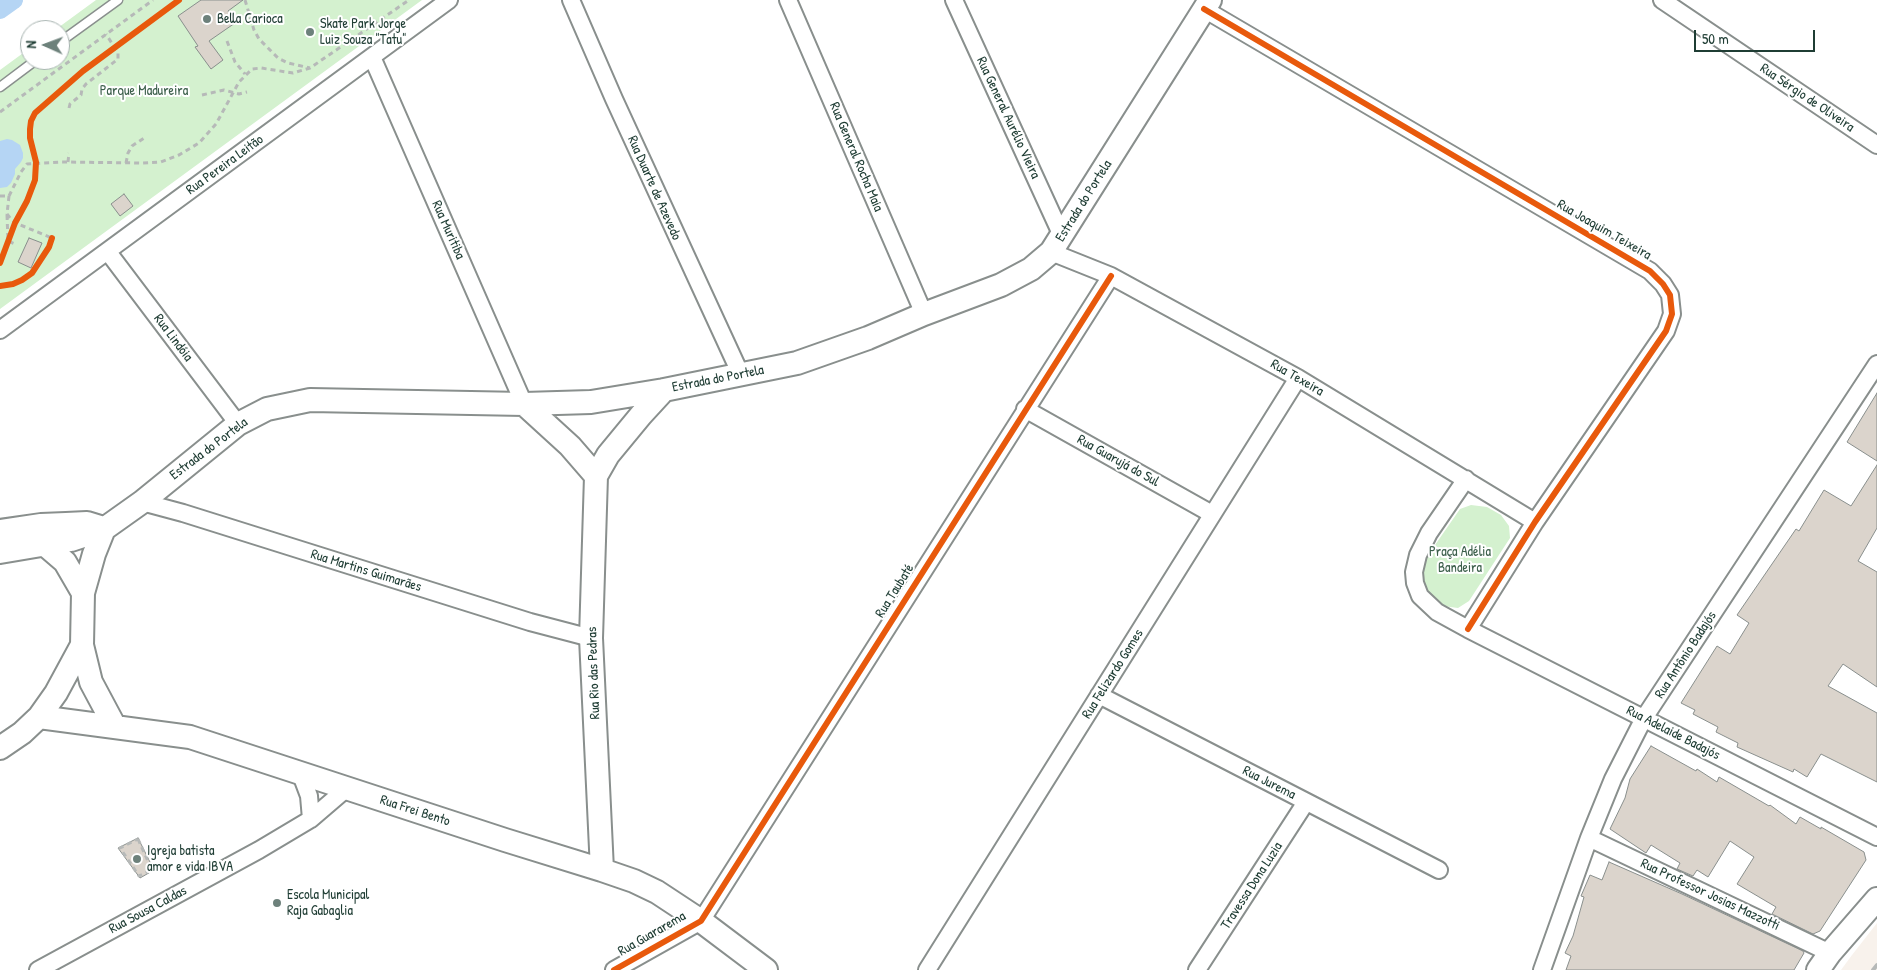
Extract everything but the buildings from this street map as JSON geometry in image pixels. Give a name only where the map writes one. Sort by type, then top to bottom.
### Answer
[{"type":"street","name":"Rua Pereira Leitão","points":[[0,330],[449,0]]},
{"type":"street","name":"Rua Duarte de Azevedo","points":[[572,0],[614,99],[741,375]]},
{"type":"street","name":"Rua General Rocha Maia","points":[[788,0],[924,314]]},
{"type":"street","name":"Rua General Aurélio Vieira","points":[[954,0],[1057,244]]},
{"type":"street","name":"Rua Sérgio de Oliveira","points":[[1662,0],[1877,145]]},
{"type":"street","name":"Estrada do Portela","points":[[0,552],[71,540],[104,528],[142,502],[238,424],[267,409],[310,400],[524,404],[591,402],[664,390],[798,363],[868,338],[924,314],[1001,285],[1031,269],[1057,244],[1207,4]]},
{"type":"street","name":"Rua Joaquim Teixeira","points":[[1207,4],[1650,271],[1663,284],[1670,295],[1672,314],[1666,331],[1535,522],[1468,629]]},
{"type":"street","name":"Rua Muritiba","points":[[372,57],[524,404]]},
{"type":"street","name":"Rua Texeira","points":[[1057,244],[1111,276],[1298,378],[1535,522]]},
{"type":"street","name":"Rua Lindóia","points":[[108,252],[238,424]]},
{"type":"street","name":"Rua Taubaté","points":[[701,921],[1111,276]]},
{"type":"street","name":"Rua Antônio Badajós","points":[[1542,970],[1589,838],[1613,778],[1644,718],[1871,388],[1877,364]]},
{"type":"street","name":"Rua Felizardo Gomes","points":[[927,970],[1298,378]]},
{"type":"street","name":"Rua Rio das Pedras","points":[[602,870],[591,638],[596,476],[608,455],[664,390]]},
{"type":"street","points":[[524,404],[570,446],[596,476]]},
{"type":"street","name":"Rua Guarujá do Sul","points":[[1025,409],[1212,514]]},
{"type":"street","points":[[1466,480],[1429,533],[1418,555],[1414,572],[1420,596],[1437,612],[1468,629]]},
{"type":"street","name":"Rua Martins Guimarães","points":[[142,502],[183,513],[530,622],[591,638]]},
{"type":"street","points":[[0,532],[41,525],[87,523],[104,528],[94,554],[83,593],[82,645],[91,682],[115,727]]},
{"type":"street","points":[[44,544],[65,562],[83,593]]},
{"type":"street","name":"Rua Adelaide Badajós","points":[[1468,629],[1877,837]]},
{"type":"street","points":[[0,748],[22,733],[39,717],[56,693],[82,645]]},
{"type":"street","name":"Rua Jurema","points":[[1099,696],[1439,870]]},
{"type":"street","name":"Rua Frei Bento","points":[[39,717],[190,737],[634,881],[657,892],[701,921],[766,970]]},
{"type":"street","points":[[300,772],[310,796],[310,820]]},
{"type":"street","name":"Rua Sousa Caldas","points":[[38,970],[259,850],[310,820],[346,789]]},
{"type":"street","name":"Travessa Dona Luzia","points":[[1197,970],[1306,802]]},
{"type":"street","name":"Rua Professor Josias Mazzotti","points":[[1589,838],[1824,961]]},
{"type":"street","points":[[1824,961],[1873,903],[1877,884]]},
{"type":"street","name":"Rua Guararema","points":[[614,970],[701,921]]},
{"type":"lane","points":[[70,35],[118,0]]},
{"type":"lane","points":[[0,87],[23,70]]},
{"type":"path","points":[[0,112],[153,0]]},
{"type":"path","points":[[245,0],[254,30],[268,49],[278,58],[288,63],[310,68]]},
{"type":"path","points":[[7,244],[9,196],[27,164],[36,162],[161,162],[179,155],[199,143],[216,124],[245,74],[252,69],[261,68],[293,73],[310,68],[410,0]]},
{"type":"path","points":[[69,108],[70,104],[81,95],[82,89],[86,84],[118,58],[115,47],[106,34]]},
{"type":"path","points":[[227,41],[235,62],[245,74]]},
{"type":"path","points":[[109,52],[122,42]]},
{"type":"path","points":[[202,94],[224,90],[239,94],[247,92]]},
{"type":"path","points":[[126,163],[128,152],[132,146],[144,138]]},
{"type":"path","points":[[68,162],[69,153]]},
{"type":"path","points":[[33,154],[36,162],[36,171]]},
{"type":"path","points":[[0,196],[9,196]]},
{"type":"path","points":[[7,214],[15,223],[52,238],[49,247]]},
{"type":"path","points":[[7,244],[20,214]]},
{"type":"path","points":[[7,244],[17,245]]},
{"type":"path","points":[[138,839],[152,870],[139,876],[120,848],[138,839]]},
{"type":"shaded area","points":[[1877,923],[1877,970],[1841,970],[1852,955]]},
{"type":"green space","name":"Parque Madureira","points":[[96,0],[422,0],[0,309],[0,70],[20,55],[20,70],[70,70],[69,20]]},
{"type":"green space","name":"Praça Adélia Bandeira","points":[[1471,505],[1487,507],[1501,515],[1509,526],[1510,538],[1469,601],[1458,608],[1443,606],[1429,598],[1419,573],[1426,558],[1460,509]]},
{"type":"water","points":[[7,139],[20,145],[23,158],[15,169],[11,183],[7,187],[0,188],[0,141]]},
{"type":"waterway","points":[[0,10],[14,0]]},
{"type":"railway","points":[[1873,970],[1877,965]]},
{"type":"cycle path","points":[[0,263],[15,223],[27,201],[35,180],[36,162],[30,138],[31,121],[35,113],[83,71],[179,0]]},
{"type":"cycle path","points":[[1204,9],[1650,271],[1663,284],[1670,295],[1672,314],[1666,331],[1535,522],[1468,629]]},
{"type":"cycle path","points":[[0,286],[13,284],[32,273],[49,247],[52,238]]},
{"type":"cycle path","points":[[614,970],[701,921],[1111,276]]},
{"type":"place","name":"Bella Carioca","points":[[207,19]]},
{"type":"place","name":"Skate Park Jorge Luiz Souza \"Tatu\"","points":[[310,32]]},
{"type":"place","name":"Igreja batista amor e vida IBVA","points":[[137,859]]},
{"type":"place","name":"Escola Municipal Raja Gabaglia","points":[[277,903]]}]
